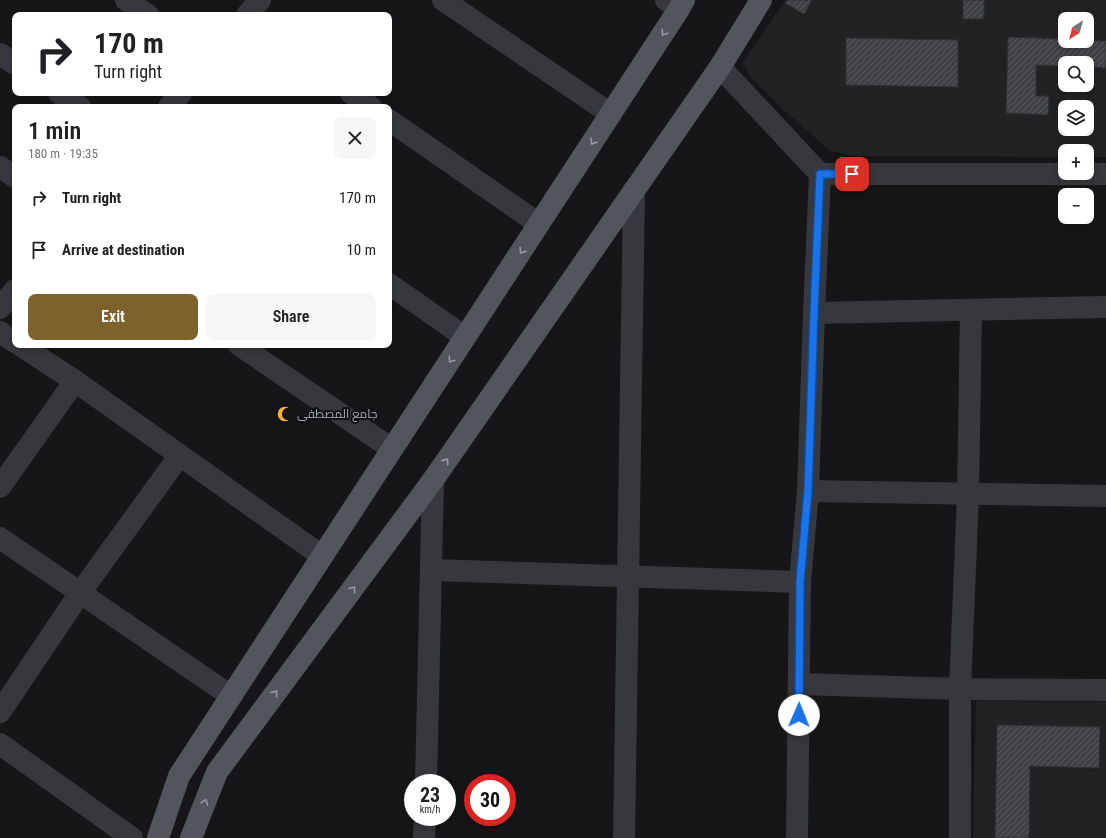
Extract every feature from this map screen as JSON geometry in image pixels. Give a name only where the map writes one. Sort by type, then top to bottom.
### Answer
[{"type":"main road","points":[[191,838],[217,772],[433,480],[720,66],[761,0]]},
{"type":"main road","points":[[158,838],[179,776],[611,114],[677,3]]},
{"type":"street","points":[[126,0],[144,12]]},
{"type":"street","points":[[443,0],[611,114]]},
{"type":"street","points":[[0,54],[12,62]]},
{"type":"street","points":[[720,66],[820,174],[808,491],[800,582],[797,838]]},
{"type":"street","points":[[64,96],[76,104]]},
{"type":"street","points":[[172,104],[178,96]]},
{"type":"street","points":[[355,96],[367,104]]},
{"type":"street","points":[[392,122],[539,224]]},
{"type":"street","points":[[0,167],[12,175]]},
{"type":"street","points":[[820,174],[1106,174]]},
{"type":"street","points":[[624,838],[634,190]]},
{"type":"street","points":[[392,286],[465,337]]},
{"type":"street","points":[[0,308],[12,294]]},
{"type":"street","points":[[814,313],[1106,307]]},
{"type":"street","points":[[960,838],[960,689],[968,494],[971,310]]},
{"type":"street","points":[[0,332],[12,340]]},
{"type":"street","points":[[25,348],[75,381],[322,556]]},
{"type":"street","points":[[243,348],[392,449]]},
{"type":"street","points":[[0,487],[75,381]]},
{"type":"street","points":[[0,712],[80,593],[180,455]]},
{"type":"street","points":[[426,774],[433,480]]},
{"type":"street","points":[[808,491],[1106,496]]},
{"type":"street","points":[[0,538],[231,696]]},
{"type":"street","points":[[431,570],[800,582]]},
{"type":"street","points":[[800,684],[960,689],[1106,690]]},
{"type":"street","points":[[0,744],[132,838]]},
{"type":"street","points":[[424,838],[425,826]]},
{"type":"shaded area","points":[[786,0],[1106,0],[1106,157],[1094,157],[1094,144],[1058,144],[1058,157],[855,156],[830,151],[784,110],[750,76],[742,63]]},
{"type":"shaded area","points":[[976,701],[1106,702],[1106,838],[973,838]]},
{"type":"building","points":[[787,0],[812,0],[804,14],[785,3]]},
{"type":"building","points":[[963,0],[984,0],[984,19],[963,19]]},
{"type":"building","points":[[1008,37],[1058,39],[1058,48],[1094,48],[1094,41],[1106,41],[1106,68],[1094,67],[1094,56],[1058,56],[1058,66],[1036,65],[1036,96],[1049,96],[1048,115],[1006,113]]},
{"type":"building","points":[[846,38],[958,40],[958,87],[846,85]]},
{"type":"building","points":[[997,725],[1100,727],[1099,768],[1030,766],[1029,838],[995,838]]},
{"type":"place","name":"جامع المصطفى","points":[[285,414]]},
{"type":"route","points":[[799,715],[800,582],[808,491],[820,174],[852,174]]}]
